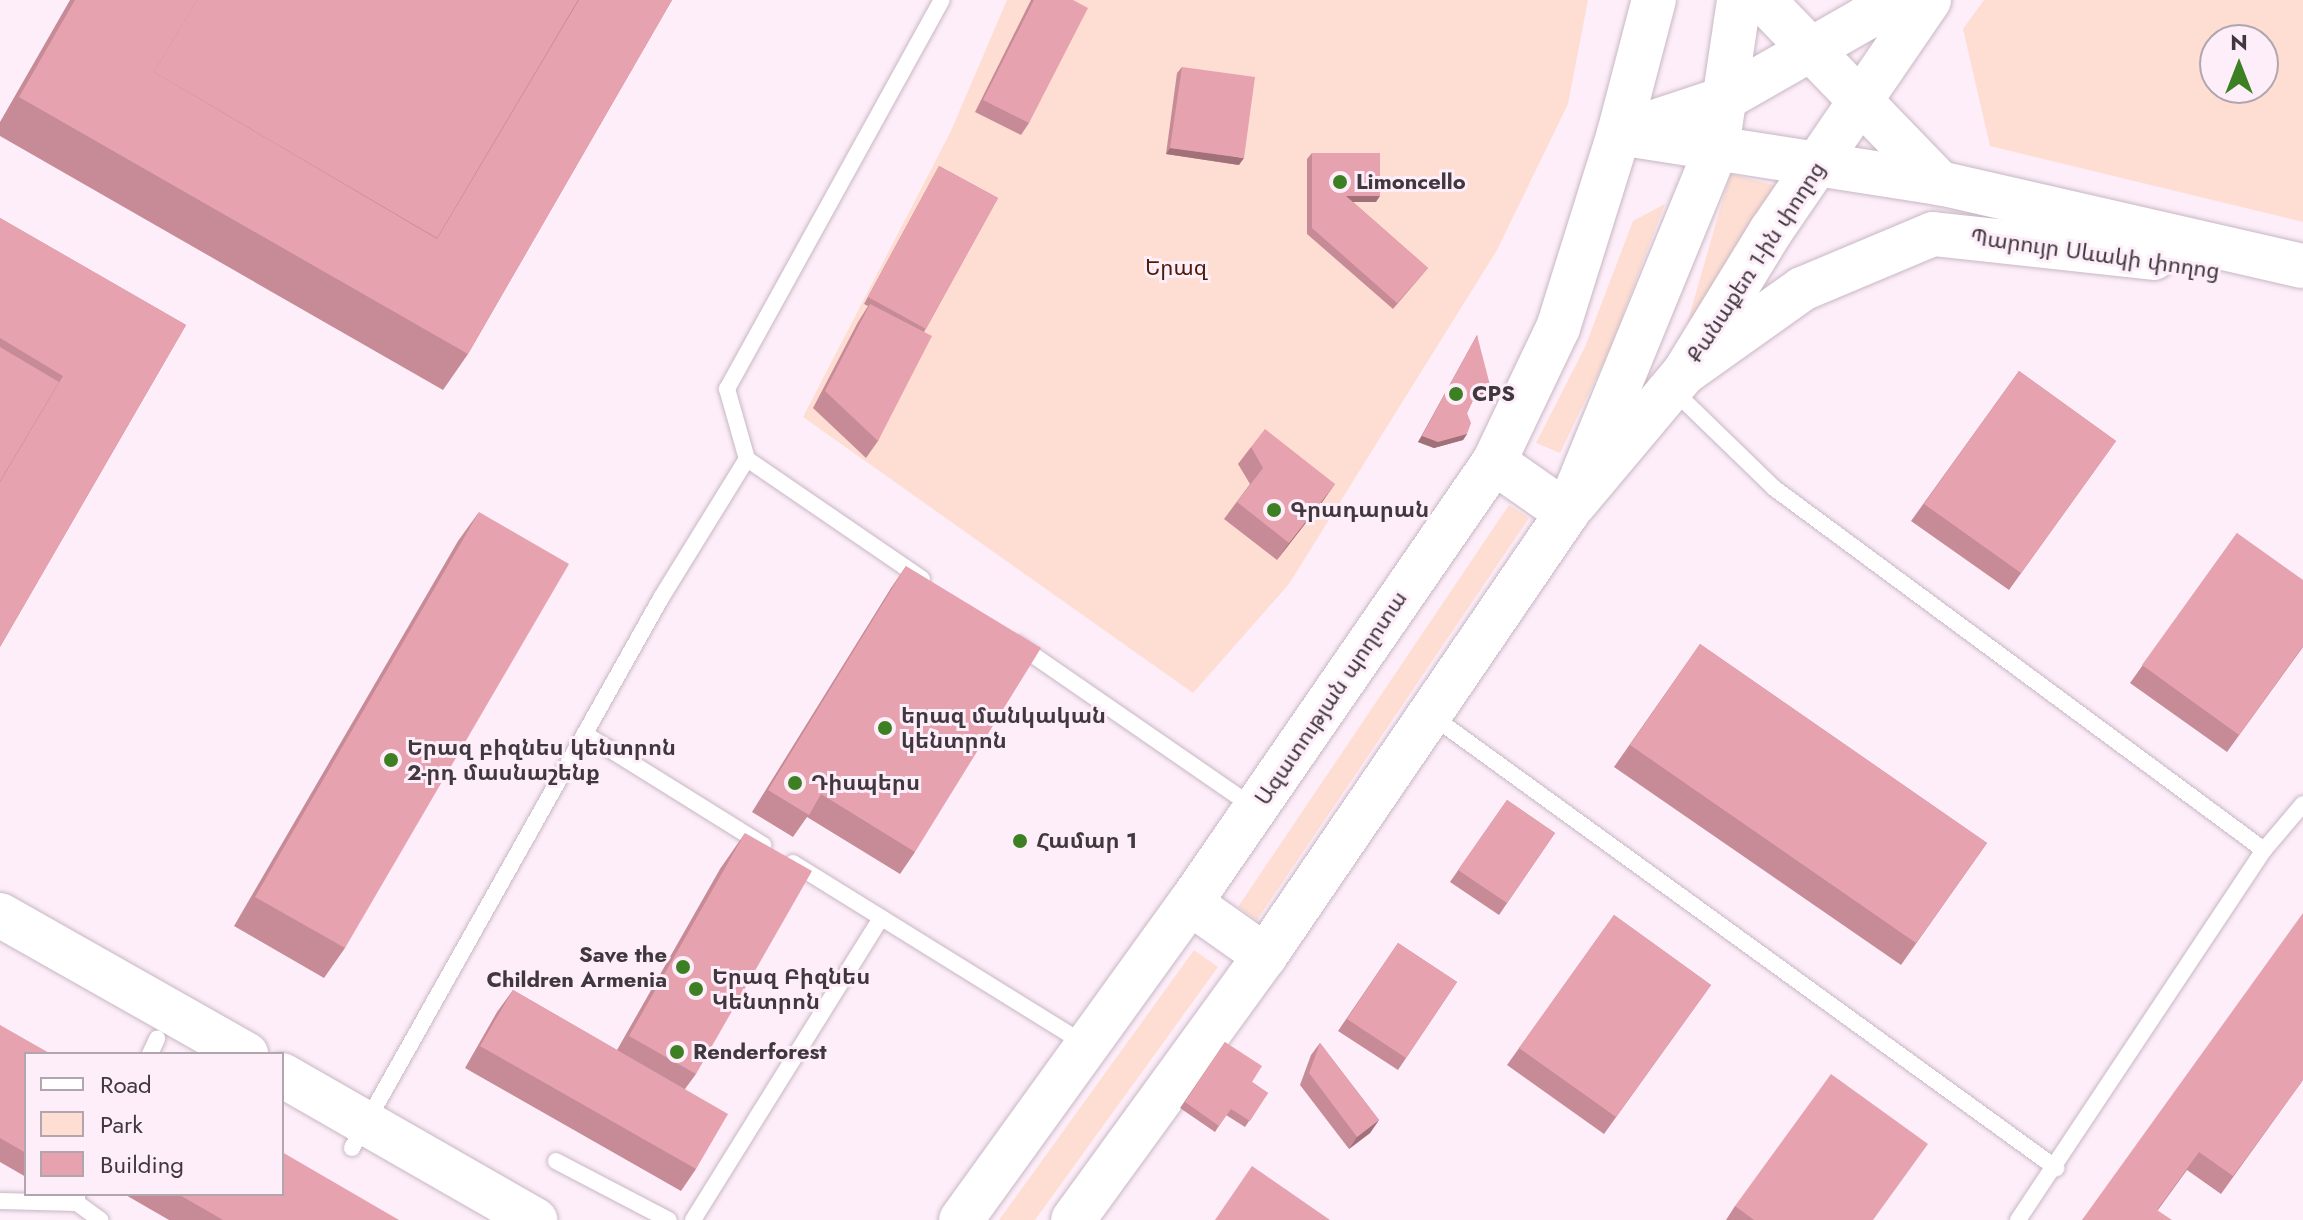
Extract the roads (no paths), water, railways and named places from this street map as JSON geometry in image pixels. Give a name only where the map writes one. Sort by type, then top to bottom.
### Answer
[{"type":"main road","name":"Ազատության պողոտա","points":[[961,1220],[1190,903],[1494,462],[1558,328],[1619,133],[1654,0]]},
{"type":"main road","points":[[1073,1220],[1265,956],[1432,716],[1567,513],[1717,148],[1739,0]]},
{"type":"main road","points":[[1763,0],[1930,173]]},
{"type":"main road","points":[[1777,0],[1821,17],[1874,9]]},
{"type":"main road","name":"Քանաքեռ 1-ին փողոց","points":[[1567,513],[1678,381],[1929,0]]},
{"type":"main road","points":[[1619,133],[1724,99],[1812,51],[1874,9]]},
{"type":"main road","points":[[1895,50],[1896,101],[1930,173]]},
{"type":"main road","name":"Պարույր Սևակի փողոց","points":[[1619,133],[1817,166],[1930,173],[2303,266]]},
{"type":"main road","name":"Պարույր Սևակի փողոց","points":[[1678,381],[1802,289],[1933,234],[2090,248],[2303,288]]},
{"type":"main road","points":[[1494,462],[1567,513]]},
{"type":"main road","points":[[1190,903],[1265,956]]},
{"type":"main road","points":[[0,915],[242,1052]]},
{"type":"main road","points":[[0,949],[164,1049]]},
{"type":"main road","points":[[284,1077],[478,1220]]},
{"type":"main road","points":[[284,1110],[360,1135],[535,1220]]},
{"type":"lane","points":[[937,589],[747,459],[727,389],[942,0]]},
{"type":"lane","points":[[1678,381],[1774,488],[2264,850]]},
{"type":"lane","points":[[360,1135],[585,734],[747,459]]},
{"type":"lane","points":[[1001,633],[1256,808]]},
{"type":"lane","points":[[1432,716],[2056,1168]]},
{"type":"lane","points":[[585,734],[1087,1046]]},
{"type":"lane","points":[[2018,1220],[2056,1168],[2264,850],[2303,804]]},
{"type":"lane","points":[[693,1220],[881,918]]},
{"type":"lane","points":[[556,1161],[669,1220]]},
{"type":"lane","points":[[0,1201],[77,1198],[100,1220]]},
{"type":"place","name":"Limoncello","points":[[1340,182]]},
{"type":"place","name":"CPS","points":[[1456,394]]},
{"type":"place","name":"Գրադարան","points":[[1274,510]]},
{"type":"place","name":"երազ մանկական կենտրոն","points":[[885,728]]},
{"type":"place","name":"Երազ բիզնես կենտրոն 2-րդ մասնաշենք","points":[[391,760]]},
{"type":"place","name":"Դիսպերս","points":[[795,783]]},
{"type":"place","name":"Համար 1","points":[[1020,841]]},
{"type":"place","name":"Save the Children Armenia","points":[[683,967]]},
{"type":"place","name":"Երազ Բիզնես Կենտրոն","points":[[696,989]]},
{"type":"place","name":"Renderforest","points":[[677,1052]]},
{"type":"park label","name":"Երազ","points":[[1176,268]]}]
